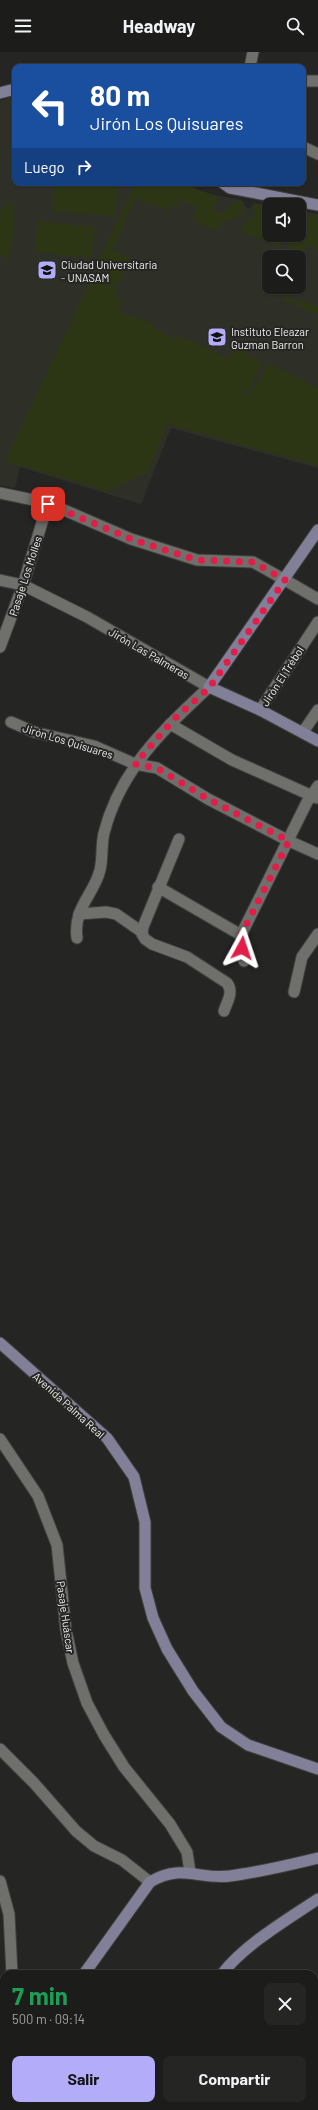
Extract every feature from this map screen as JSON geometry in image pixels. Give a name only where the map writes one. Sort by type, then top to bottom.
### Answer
[{"type":"main road","points":[[0,93],[12,90]]},
{"type":"main road","points":[[227,186],[230,188],[318,205]]},
{"type":"main road","points":[[209,688],[285,580],[318,530]]},
{"type":"main road","name":"Jirón Las Palmeras","points":[[209,688],[260,710],[318,741]]},
{"type":"main road","name":"Avenida Palma Real","points":[[0,1343],[106,1438],[134,1477],[145,1522],[145,1588],[153,1618],[168,1650],[193,1691],[221,1726],[248,1745],[318,1769]]},
{"type":"main road","points":[[87,1970],[150,1882],[169,1873],[190,1872],[203,1876],[229,1876],[318,1858]]},
{"type":"main road","points":[[225,1970],[266,1934],[318,1899]]},
{"type":"street","points":[[251,64],[253,52]]},
{"type":"street","points":[[306,81],[318,81]]},
{"type":"street","points":[[306,148],[318,154]]},
{"type":"street","points":[[0,493],[48,504],[131,539],[197,560],[253,562],[318,599]]},
{"type":"street","name":"Pasaje Los Molles","points":[[0,648],[23,585],[48,504]]},
{"type":"street","name":"Jirón Las Palmeras","points":[[0,580],[23,585],[87,617],[209,688]]},
{"type":"street","name":"Jirón El Trébol","points":[[260,710],[318,622]]},
{"type":"street","points":[[77,938],[76,928],[79,914],[100,870],[103,834],[114,805],[135,764],[170,724],[209,688]]},
{"type":"street","points":[[303,732],[318,710]]},
{"type":"street","name":"Jirón Los Quisuares","points":[[11,722],[34,732],[94,746],[135,764],[157,768],[208,799],[289,841],[318,854]]},
{"type":"street","points":[[170,724],[232,760],[315,797]]},
{"type":"street","points":[[244,962],[241,935],[289,841],[315,797],[318,786]]},
{"type":"street","points":[[142,932],[158,887],[179,839]]},
{"type":"street","points":[[158,887],[241,935]]},
{"type":"street","points":[[79,914],[106,912],[116,914],[142,932],[145,939],[152,944],[187,957],[227,983],[231,988],[231,993],[224,1011]]},
{"type":"street","points":[[294,992],[302,957],[318,934]]},
{"type":"street","name":"Pasaje Huáscar","points":[[0,1439],[38,1496],[57,1545],[66,1630],[73,1663],[87,1703],[104,1735],[124,1767],[170,1824],[187,1852],[190,1872]]},
{"type":"street","points":[[0,1749],[34,1783],[76,1830],[94,1846],[122,1860],[150,1882]]},
{"type":"street","points":[[0,1881],[9,1914],[12,1970]]},
{"type":"shaded area","points":[[12,97],[12,186],[194,186],[194,188],[209,194],[242,200],[245,206],[250,209],[254,203],[262,204],[262,242],[306,242],[306,212],[318,214],[318,468],[171,428],[141,504],[20,467],[15,488],[0,485],[0,101]]},
{"type":"green space","points":[[55,186],[118,186],[115,216],[52,211]]},
{"type":"green space","points":[[135,186],[193,186],[193,188],[217,196],[213,209],[223,214],[231,204],[236,204],[237,200],[241,201],[244,206],[241,216],[223,221],[218,229],[216,228],[215,230],[194,220],[195,218],[193,217],[197,208],[180,200],[177,207],[171,204],[168,211],[135,198],[113,250],[130,258],[117,287],[100,280],[103,272],[95,268]]},
{"type":"green space","points":[[7,203],[13,205],[14,212],[13,233],[8,261],[0,254],[0,210]]},
{"type":"green space","points":[[255,204],[262,205],[262,240],[241,231],[246,220],[250,222],[256,211],[252,209]]},
{"type":"green space","points":[[306,215],[318,217],[318,251],[307,244],[304,250],[286,250],[290,242],[306,242]]},
{"type":"green space","points":[[38,221],[95,227],[91,258],[34,252]]},
{"type":"green space","points":[[266,242],[281,242],[279,248]]},
{"type":"green space","points":[[92,278],[117,289],[114,296],[122,300],[119,311],[155,325],[153,328],[175,339],[177,335],[230,359],[236,345],[246,349],[244,354],[262,362],[248,394],[241,390],[240,393],[250,396],[267,363],[318,388],[318,466],[167,424],[148,472],[106,491],[5,461]]},
{"type":"green space","points":[[285,294],[288,294],[288,297],[296,302],[303,301],[318,307],[318,315],[283,300]]},
{"type":"place","name":"Ciudad Universitaria - UNASAM","points":[[47,270]]},
{"type":"place","name":"Instituto Eleazar Guzman Barron","points":[[217,337]]},
{"type":"route","points":[[48,504],[131,539],[197,560],[253,562],[285,580],[209,688],[174,719],[135,764],[157,768],[208,799],[289,841],[241,935],[242,948]]}]
